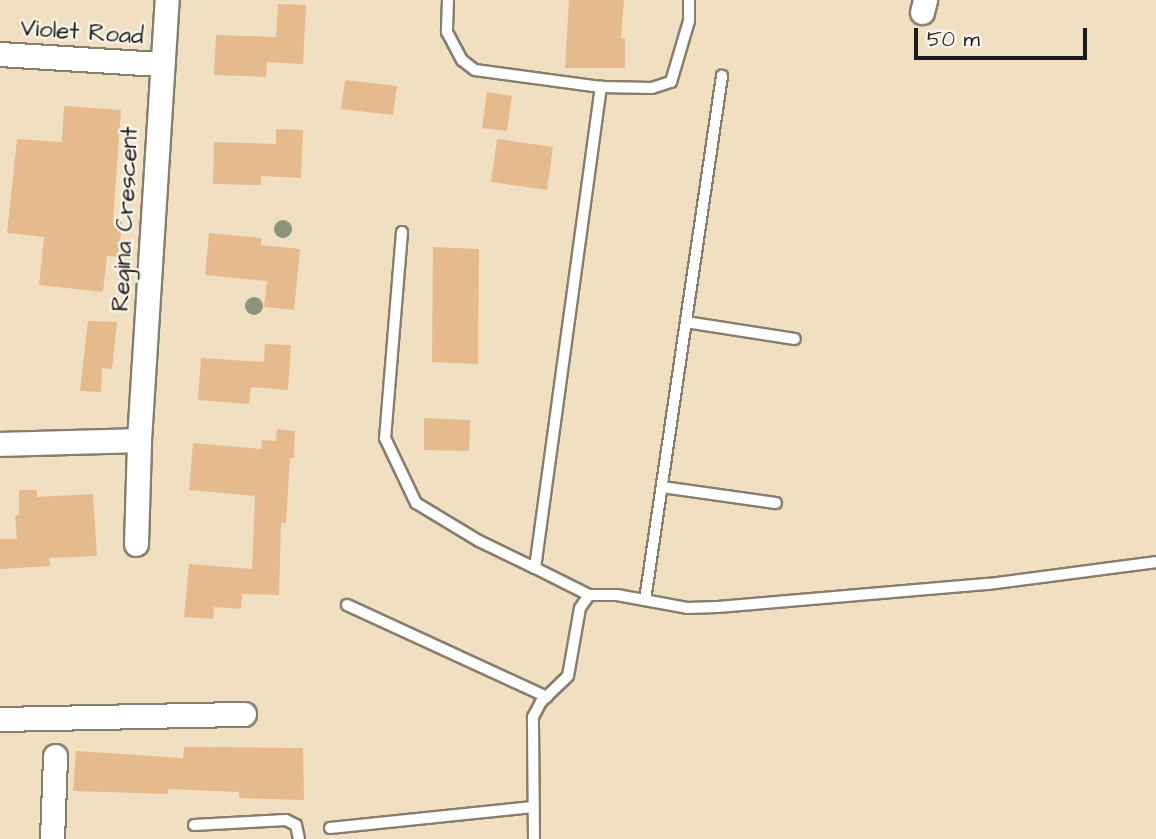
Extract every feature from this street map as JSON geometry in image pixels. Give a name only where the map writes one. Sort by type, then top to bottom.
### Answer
[{"type":"street","name":"Regina Crescent","points":[[136,544],[139,440],[167,0]]},
{"type":"street","name":"Violet Road","points":[[0,54],[161,64]]},
{"type":"street","points":[[0,444],[139,440]]},
{"type":"street","points":[[0,719],[244,714]]},
{"type":"street","points":[[52,839],[55,756]]},
{"type":"lane","points":[[448,0],[447,32],[462,60],[475,70],[601,88],[652,88],[671,82],[689,21],[689,0]]},
{"type":"lane","points":[[645,600],[722,76]]},
{"type":"lane","points":[[535,568],[601,88]]},
{"type":"lane","points":[[402,232],[385,438],[404,483],[416,503],[479,541],[589,595],[645,600],[687,608],[718,607],[989,584],[1156,562]]},
{"type":"lane","points":[[686,322],[796,339]]},
{"type":"lane","points":[[662,487],[776,503]]},
{"type":"lane","points":[[534,839],[531,727],[537,708],[568,676],[580,608],[589,595]]},
{"type":"lane","points":[[347,605],[547,697]]},
{"type":"lane","points":[[330,828],[533,807]]},
{"type":"lane","points":[[194,825],[286,820],[296,825],[299,839]]},
{"type":"building","points":[[569,0],[624,0],[621,38],[625,38],[625,68],[565,68]]},
{"type":"building","points":[[278,4],[306,5],[303,64],[267,62],[266,77],[214,75],[216,35],[276,37]]},
{"type":"building","points":[[345,80],[397,86],[393,115],[341,109]]},
{"type":"building","points":[[487,92],[512,96],[507,131],[482,128]]},
{"type":"building","points":[[64,106],[121,110],[113,220],[122,221],[121,234],[118,257],[107,256],[103,292],[39,285],[44,237],[7,233],[17,139],[62,142]]},
{"type":"building","points":[[276,129],[303,130],[301,178],[261,176],[261,185],[213,184],[214,142],[276,144]]},
{"type":"building","points":[[497,139],[553,147],[547,190],[491,182]]},
{"type":"building","points":[[209,233],[261,238],[261,245],[300,249],[294,310],[264,307],[267,281],[205,275]]},
{"type":"building","points":[[433,247],[479,249],[478,364],[432,362]]},
{"type":"building","points":[[88,321],[117,322],[112,369],[102,368],[101,392],[80,391]]},
{"type":"building","points":[[265,344],[291,345],[288,390],[251,387],[249,404],[198,400],[201,358],[264,362]]},
{"type":"building","points":[[424,418],[470,420],[469,451],[424,450]]},
{"type":"building","points":[[277,429],[295,431],[294,458],[290,458],[286,523],[281,523],[279,595],[242,594],[241,609],[214,607],[213,619],[184,617],[189,564],[252,569],[255,496],[189,490],[193,443],[261,449],[262,440],[276,441]]},
{"type":"building","points":[[19,490],[37,490],[37,497],[93,494],[97,556],[49,558],[50,566],[0,569],[0,539],[17,539],[15,516],[19,515]]},
{"type":"building","points":[[184,747],[303,748],[304,800],[239,798],[239,792],[168,789],[168,794],[73,791],[76,751],[183,758]]}]
